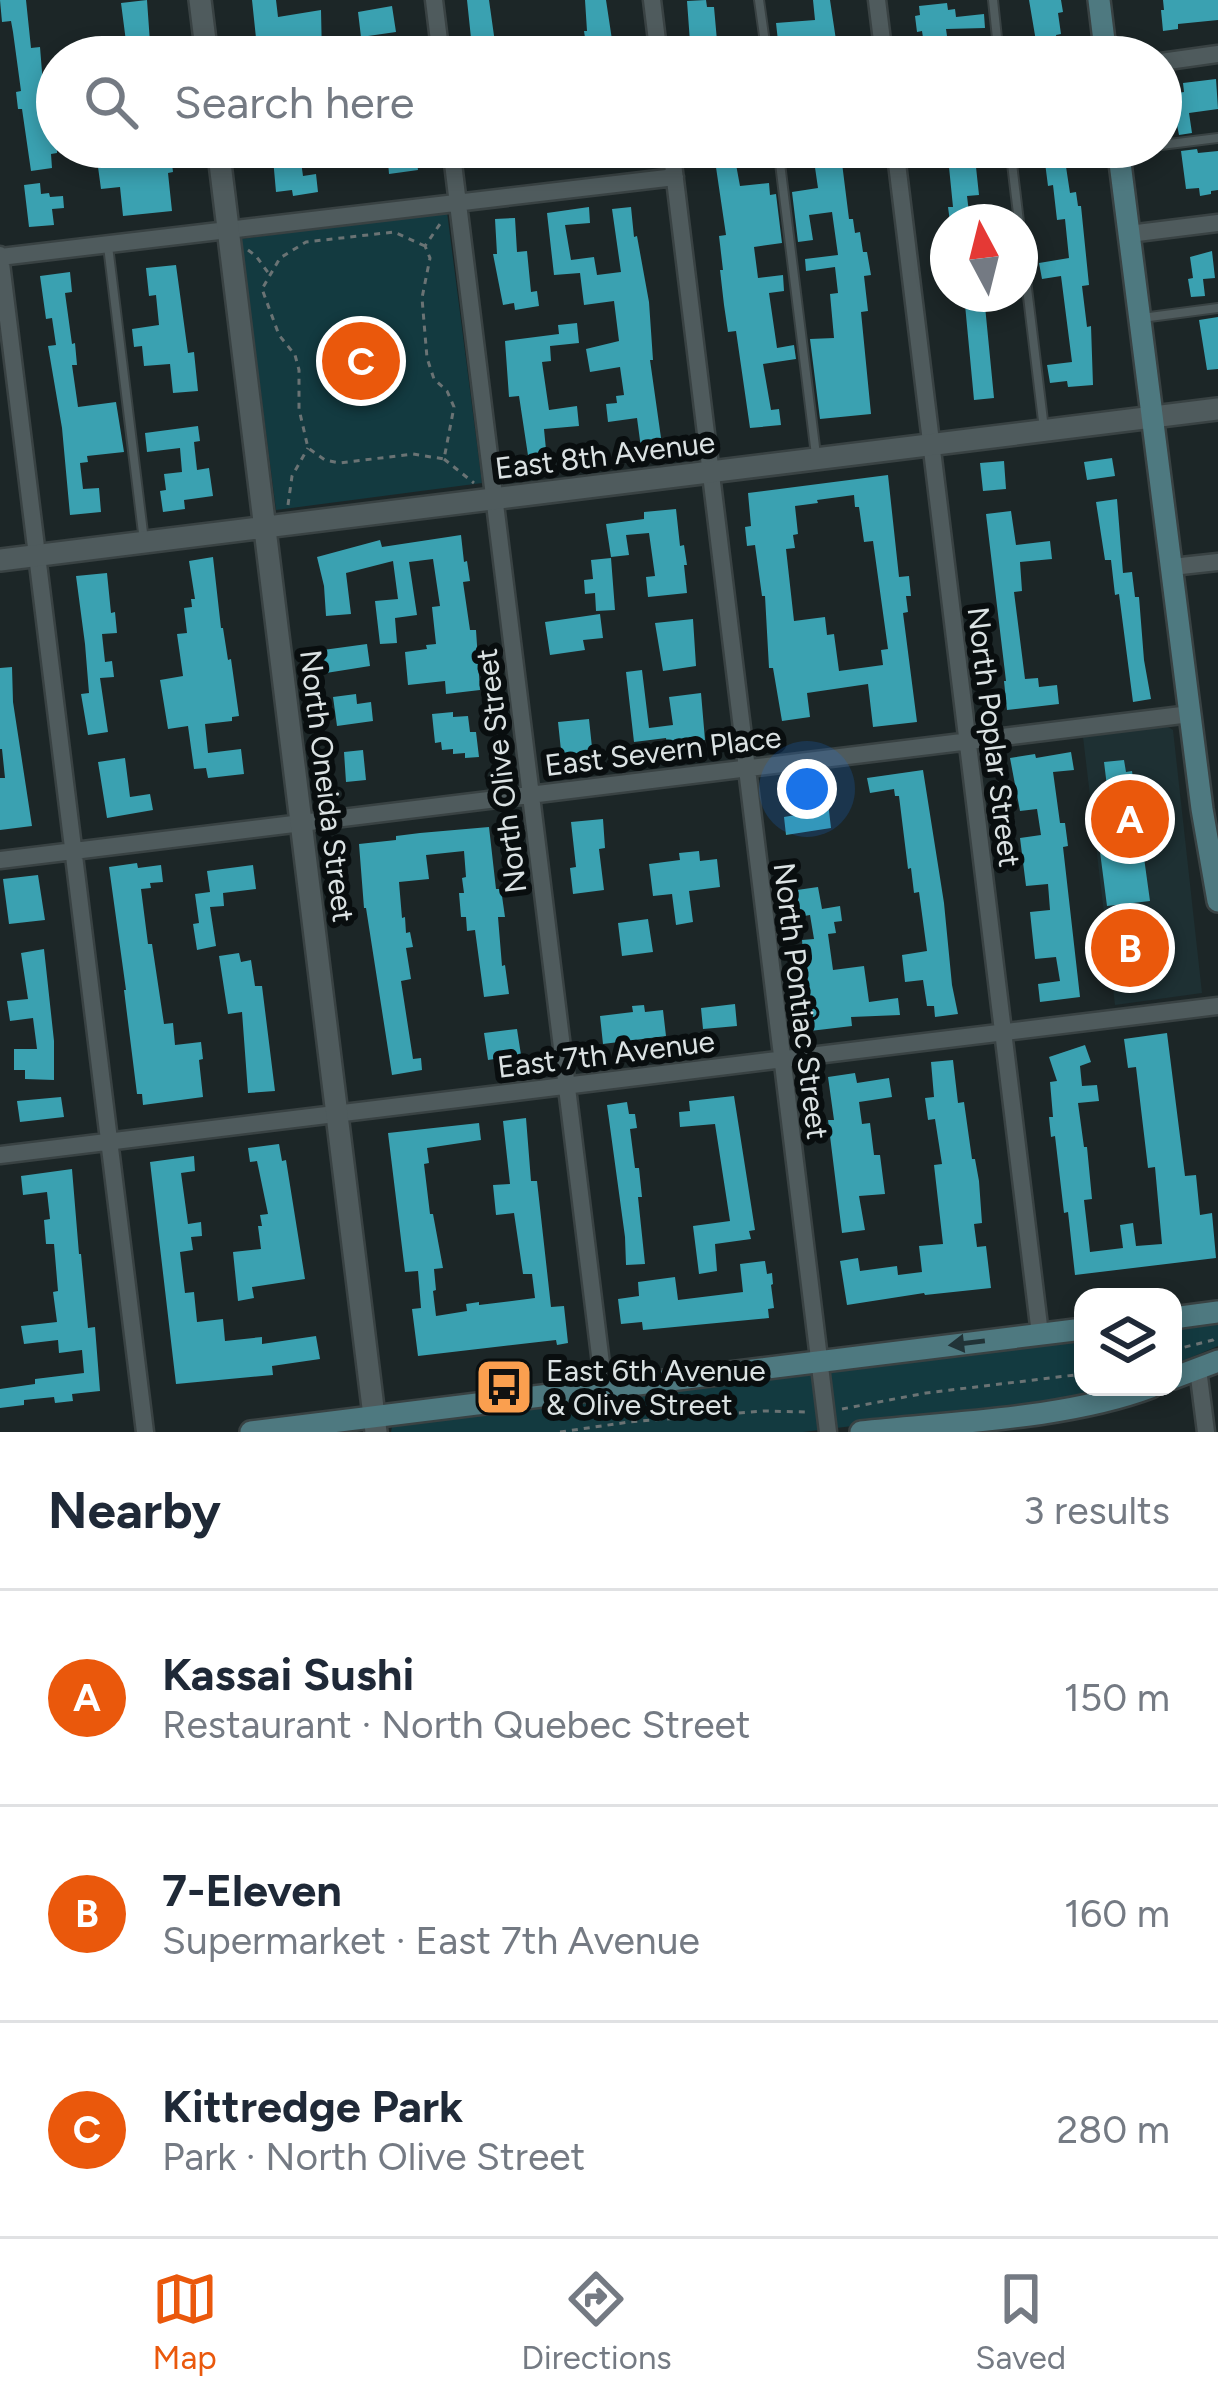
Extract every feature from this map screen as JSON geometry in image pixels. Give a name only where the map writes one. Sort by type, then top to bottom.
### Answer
[{"type":"main road","points":[[1099,1],[1103,36]]},
{"type":"main road","points":[[1120,168],[1204,826],[1218,902]]},
{"type":"main road","points":[[1182,1317],[1218,1312]]},
{"type":"main road","points":[[251,1432],[375,1424],[604,1388],[1074,1330]]},
{"type":"main road","points":[[861,1432],[1051,1421],[1105,1396]]},
{"type":"street","points":[[200,0],[204,36]]},
{"type":"street","points":[[434,0],[438,36]]},
{"type":"street","points":[[652,0],[656,36]]},
{"type":"street","points":[[877,0],[881,36]]},
{"type":"street","points":[[1182,59],[1218,54]]},
{"type":"street","name":"North Oneida Street","points":[[221,168],[275,526],[301,823],[375,1424]]},
{"type":"street","name":"North Olive Street","points":[[453,168],[488,500],[532,794],[604,1388]]},
{"type":"street","name":"North Pontiac Street","points":[[674,168],[828,1432]]},
{"type":"street","name":"North Poplar Street","points":[[898,168],[1040,1334]]},
{"type":"street","points":[[145,1432],[0,257],[229,237],[675,177]]},
{"type":"street","points":[[1129,234],[1218,223]]},
{"type":"street","name":"East 8th Avenue","points":[[0,560],[1218,409]]},
{"type":"street","points":[[1172,567],[1218,562]]},
{"type":"street","name":"East Severn Place","points":[[0,860],[1190,714]]},
{"type":"street","name":"East 7th Avenue","points":[[0,1155],[1218,1006]]},
{"type":"street","points":[[1206,1432],[1208,1365]]},
{"type":"lane","points":[[759,0],[763,36]]},
{"type":"lane","points":[[993,0],[997,36]]},
{"type":"lane","points":[[1182,142],[1218,138]]},
{"type":"lane","points":[[781,168],[817,459]]},
{"type":"lane","points":[[1013,168],[1017,204]]},
{"type":"lane","points":[[108,244],[144,542]]},
{"type":"lane","points":[[1141,318],[1218,308]]},
{"type":"lane","points":[[1030,312],[1044,430]]},
{"type":"path","points":[[425,246],[458,206]]},
{"type":"path","points":[[444,459],[454,407],[447,391],[434,379],[427,358],[422,298],[430,258],[425,246],[394,232],[306,242],[280,258],[262,290],[273,321],[295,355],[308,448],[325,460],[340,463],[413,454],[444,459],[488,500]]},
{"type":"path","points":[[229,237],[256,256],[271,278]]},
{"type":"path","points":[[275,526],[292,476],[308,448]]},
{"type":"path","points":[[1182,1349],[1218,1336]]},
{"type":"shaded area","points":[[447,212],[482,483],[276,510],[241,239]]},
{"type":"shaded area","points":[[1165,725],[1173,730],[1202,993],[1115,1005],[1083,737]]},
{"type":"shaded area","points":[[1218,1324],[1218,1346],[1182,1361],[1182,1329]]},
{"type":"shaded area","points":[[1074,1342],[1074,1396],[1094,1396],[803,1432],[391,1432],[397,1424]]},
{"type":"building","points":[[0,0],[26,0],[31,48],[36,47],[36,168],[52,168],[31,171],[22,109],[18,109],[16,92],[21,91],[11,21],[2,22]]},
{"type":"building","points":[[147,0],[150,36],[125,36],[121,3]]},
{"type":"building","points":[[252,0],[276,0],[278,17],[321,10],[322,36],[256,36]]},
{"type":"building","points":[[467,0],[489,0],[494,36],[471,36]]},
{"type":"building","points":[[585,0],[606,0],[611,36],[585,36]]},
{"type":"building","points":[[706,0],[707,7],[714,7],[717,36],[690,36],[687,1]]},
{"type":"building","points":[[813,0],[830,0],[835,36],[777,36],[776,23],[815,20]]},
{"type":"building","points":[[1029,0],[1061,0],[1061,34],[1035,36]]},
{"type":"building","points":[[1163,0],[1218,0],[1218,20],[1178,24],[1178,29],[1163,31]]},
{"type":"building","points":[[947,3],[956,17],[984,14],[985,28],[946,29],[947,36],[923,36],[922,31],[917,32],[915,16],[920,15],[919,6]]},
{"type":"building","points":[[392,6],[396,32],[361,36],[358,12]]},
{"type":"building","points":[[1216,79],[1218,109],[1189,113],[1192,133],[1182,135],[1184,92],[1183,83]]},
{"type":"building","points":[[1182,151],[1218,151],[1218,190],[1200,196],[1199,188],[1186,189]]},
{"type":"building","points":[[98,168],[173,168],[168,173],[172,211],[123,216],[120,187],[101,189]]},
{"type":"building","points":[[274,168],[302,168],[303,176],[316,174],[318,192],[293,196],[292,190],[276,192]]},
{"type":"building","points":[[388,168],[418,168],[418,170],[389,174]]},
{"type":"building","points":[[716,168],[737,168],[740,186],[769,183],[770,195],[776,194],[782,243],[754,247],[758,278],[783,275],[784,291],[769,293],[777,348],[794,345],[796,359],[763,364],[771,410],[779,409],[781,425],[750,428],[736,331],[728,332],[724,305],[719,236],[726,235]]},
{"type":"building","points":[[815,168],[843,168],[849,219],[867,252],[871,275],[864,276],[868,311],[861,312],[871,414],[820,419],[810,339],[834,338],[830,294],[838,293],[835,267],[806,271],[805,259],[838,255],[832,212],[809,215],[813,240],[798,242],[792,192],[818,188]]},
{"type":"building","points":[[949,168],[976,168],[979,195],[967,196],[968,204],[953,204]]},
{"type":"building","points":[[1046,168],[1066,168],[1070,193],[1076,192],[1081,206],[1089,285],[1082,286],[1087,327],[1091,326],[1093,385],[1050,383],[1047,365],[1072,362],[1061,276],[1042,279],[1039,263],[1069,258],[1065,219],[1057,220],[1053,185],[1048,186]]},
{"type":"building","points":[[40,183],[41,194],[63,196],[64,208],[52,209],[54,225],[29,227],[24,185]]},
{"type":"building","points":[[589,207],[590,223],[565,225],[571,260],[594,257],[597,275],[621,272],[612,209],[631,207],[649,302],[650,360],[662,445],[641,448],[637,418],[608,422],[606,404],[617,403],[616,396],[624,395],[620,367],[590,372],[586,349],[619,341],[614,301],[584,305],[580,273],[554,275],[547,213]]},
{"type":"building","points":[[515,218],[517,252],[527,251],[531,292],[537,291],[539,306],[515,310],[514,303],[503,305],[493,254],[497,254],[495,219]]},
{"type":"building","points":[[1212,251],[1215,278],[1203,279],[1205,296],[1191,297],[1190,257]]},
{"type":"building","points":[[176,265],[198,391],[173,393],[170,364],[144,366],[142,346],[134,347],[132,329],[159,325],[156,295],[149,296],[146,268]]},
{"type":"building","points":[[70,272],[72,292],[65,293],[75,343],[77,365],[72,365],[78,407],[116,402],[124,452],[87,456],[88,462],[80,463],[83,489],[99,488],[101,512],[70,515],[48,346],[56,345],[52,318],[46,319],[40,276]]},
{"type":"building","points":[[966,312],[986,312],[994,398],[974,400]]},
{"type":"building","points":[[1218,317],[1218,369],[1207,370],[1199,320]]},
{"type":"building","points":[[577,323],[579,343],[550,346],[551,361],[542,362],[549,410],[577,406],[579,426],[544,429],[547,460],[529,462],[519,396],[509,397],[505,341],[559,334],[558,325]]},
{"type":"building","points":[[198,426],[200,441],[194,442],[197,470],[209,468],[213,496],[184,500],[185,509],[163,512],[164,474],[182,472],[180,448],[147,452],[145,433]]},
{"type":"building","points":[[1112,458],[1115,476],[1087,480],[1084,462]]},
{"type":"building","points":[[1004,461],[1006,489],[983,491],[980,463]]},
{"type":"building","points":[[888,475],[899,577],[909,576],[911,596],[906,596],[908,612],[903,613],[917,722],[873,727],[868,684],[807,693],[810,717],[782,721],[773,668],[769,668],[765,596],[755,545],[747,546],[745,527],[751,526],[748,493]],"holes":[[[854,495],[855,507],[859,507],[864,542],[873,541],[888,649],[881,650],[883,665],[839,671],[834,634],[827,635],[825,617],[794,621],[786,549],[795,548],[793,535],[798,534],[795,506]]]},
{"type":"building","points":[[1117,499],[1123,573],[1132,572],[1135,597],[1139,597],[1151,699],[1133,702],[1119,594],[1115,595],[1111,560],[1105,560],[1096,502]]},
{"type":"building","points":[[676,509],[687,565],[687,593],[648,597],[646,577],[655,576],[649,533],[626,535],[629,555],[611,557],[606,524],[644,519],[644,512]]},
{"type":"building","points":[[1011,511],[1016,545],[1050,541],[1052,559],[1020,562],[1022,591],[1014,592],[1025,679],[1038,678],[1039,687],[1057,685],[1059,704],[1007,710],[986,514]]},
{"type":"building","points":[[461,535],[470,581],[463,582],[470,630],[476,630],[480,690],[446,694],[445,681],[408,685],[405,652],[436,644],[432,607],[440,606],[433,559],[409,562],[417,615],[395,618],[397,643],[380,644],[375,601],[398,599],[393,561],[346,573],[351,614],[326,616],[317,557],[380,540],[382,547]]},
{"type":"building","points":[[213,557],[239,716],[205,724],[208,753],[241,749],[244,774],[208,778],[206,768],[194,769],[188,726],[168,729],[160,680],[183,676],[177,634],[187,633],[184,608],[192,607],[191,599],[195,599],[189,561]]},
{"type":"building","points":[[611,558],[615,610],[596,611],[595,593],[585,594],[584,580],[593,579],[591,560]]},
{"type":"building","points":[[107,573],[117,633],[102,634],[105,662],[112,661],[114,677],[100,678],[108,732],[88,735],[81,694],[89,693],[76,576]]},
{"type":"building","points":[[600,614],[603,638],[583,640],[585,650],[550,655],[545,622]]},
{"type":"building","points":[[693,619],[696,666],[663,671],[655,623]]},
{"type":"building","points":[[367,644],[370,666],[326,673],[323,650]]},
{"type":"building","points":[[12,667],[32,826],[0,830],[0,778],[5,778],[0,749],[0,668]]},
{"type":"building","points":[[642,670],[649,728],[673,725],[669,697],[701,693],[705,740],[667,746],[666,738],[634,742],[626,672]]},
{"type":"building","points":[[356,694],[357,704],[371,702],[373,721],[337,726],[333,697]]},
{"type":"building","points":[[453,712],[453,717],[468,716],[479,757],[465,758],[465,753],[453,754],[453,749],[442,750],[441,742],[435,743],[432,714]]},
{"type":"building","points":[[589,719],[593,757],[562,760],[558,722]]},
{"type":"building","points":[[363,750],[366,780],[346,782],[344,752]]},
{"type":"building","points":[[1071,752],[1074,770],[1053,772],[1068,846],[1063,847],[1080,997],[1040,1002],[1038,984],[1060,981],[1056,957],[1035,959],[1030,912],[1050,910],[1048,884],[1026,886],[1020,838],[1041,835],[1037,809],[1020,811],[1010,758]]},
{"type":"building","points":[[125,758],[130,797],[150,794],[153,810],[107,818],[98,762]]},
{"type":"building","points":[[1124,760],[1126,772],[1132,771],[1150,901],[1107,906],[1095,813],[1110,811],[1104,762]]},
{"type":"building","points":[[923,770],[958,1014],[935,1017],[934,1006],[927,1006],[923,980],[905,982],[902,955],[927,951],[919,892],[914,893],[908,869],[899,796],[894,789],[870,793],[867,778]]},
{"type":"building","points":[[826,785],[831,828],[786,835],[784,817],[807,813],[804,788]]},
{"type":"building","points":[[603,819],[605,848],[599,849],[604,890],[573,894],[570,868],[576,867],[571,822]]},
{"type":"building","points":[[489,827],[496,889],[501,889],[505,917],[498,917],[509,994],[484,997],[475,930],[467,931],[466,917],[461,917],[464,851],[426,855],[429,879],[399,882],[402,918],[413,947],[406,948],[411,979],[401,981],[413,1059],[421,1058],[422,1070],[392,1075],[364,908],[359,844]]},
{"type":"building","points":[[699,851],[700,861],[717,859],[720,887],[689,891],[693,922],[676,925],[672,894],[653,896],[649,864],[680,860],[679,853]]},
{"type":"building","points":[[137,863],[138,868],[161,865],[163,882],[141,889],[148,944],[152,944],[164,1024],[173,1023],[175,1045],[201,1042],[203,1097],[143,1105],[142,1094],[137,1094],[109,867]]},
{"type":"building","points":[[253,865],[256,889],[223,893],[224,906],[210,907],[216,946],[197,950],[195,894],[210,892],[207,871]]},
{"type":"building","points":[[38,875],[45,920],[9,924],[3,879]]},
{"type":"building","points":[[818,887],[822,909],[840,906],[842,921],[834,922],[836,933],[828,934],[833,970],[864,966],[869,1002],[898,998],[900,1015],[851,1017],[852,1026],[810,1031],[802,940],[814,939],[810,915],[787,919],[785,905],[791,905],[790,891]]},
{"type":"building","points":[[648,919],[653,952],[622,956],[618,923]]},
{"type":"building","points":[[1143,925],[1148,968],[1117,972],[1112,929]]},
{"type":"building","points":[[44,949],[54,1080],[25,1079],[25,1070],[14,1070],[14,1049],[37,1049],[33,1018],[10,1021],[7,1001],[28,999],[21,953]]},
{"type":"building","points":[[239,953],[241,962],[251,960],[255,986],[262,986],[275,1091],[248,1093],[242,1012],[228,1014],[219,956]]},
{"type":"building","points":[[735,1004],[737,1026],[703,1029],[701,1008]]},
{"type":"building","points":[[644,1005],[645,1012],[663,1010],[666,1036],[603,1044],[600,1016],[633,1012],[632,1006]]},
{"type":"building","points":[[517,1029],[521,1055],[488,1060],[484,1033]]},
{"type":"building","points":[[1167,1033],[1185,1176],[1196,1175],[1200,1215],[1212,1213],[1216,1258],[1075,1275],[1055,1136],[1051,1137],[1050,1082],[1057,1081],[1049,1057],[1085,1045],[1091,1062],[1080,1066],[1082,1086],[1097,1085],[1099,1101],[1078,1103],[1092,1199],[1084,1200],[1090,1252],[1123,1248],[1120,1225],[1133,1223],[1136,1246],[1162,1244],[1155,1167],[1148,1168],[1136,1067],[1128,1068],[1124,1039]]},
{"type":"building","points":[[953,1060],[958,1103],[964,1102],[979,1181],[982,1223],[974,1224],[977,1247],[986,1246],[991,1288],[847,1305],[840,1261],[858,1258],[860,1271],[897,1266],[898,1275],[922,1272],[919,1246],[943,1244],[934,1165],[942,1164],[935,1119],[928,1120],[925,1098],[934,1097],[931,1062]]},
{"type":"building","points":[[855,1073],[857,1083],[889,1078],[892,1097],[859,1102],[862,1124],[870,1123],[874,1155],[880,1155],[885,1194],[859,1196],[865,1230],[842,1233],[828,1120],[834,1120],[828,1077]]},
{"type":"building","points":[[734,1096],[755,1230],[749,1231],[751,1239],[715,1244],[717,1271],[699,1274],[693,1226],[730,1221],[715,1124],[680,1127],[679,1112],[690,1111],[689,1101]]},
{"type":"building","points":[[61,1097],[64,1117],[20,1122],[17,1101]]},
{"type":"building","points":[[627,1102],[637,1128],[630,1129],[635,1168],[639,1168],[645,1264],[626,1265],[607,1105]]},
{"type":"building","points":[[526,1118],[551,1307],[564,1306],[568,1343],[557,1345],[556,1340],[418,1356],[412,1309],[421,1308],[418,1271],[405,1272],[388,1133],[479,1123],[481,1140],[427,1148],[429,1163],[424,1164],[430,1214],[443,1268],[434,1269],[436,1316],[467,1311],[466,1304],[535,1298],[532,1274],[523,1274],[514,1213],[496,1215],[493,1185],[510,1184],[503,1121]]},
{"type":"building","points":[[279,1144],[282,1161],[286,1160],[305,1279],[252,1287],[254,1298],[238,1301],[233,1252],[261,1249],[260,1215],[268,1214],[257,1161],[250,1162],[248,1148]]},
{"type":"building","points":[[194,1156],[195,1171],[181,1173],[188,1224],[201,1222],[202,1236],[191,1237],[193,1250],[180,1252],[185,1293],[194,1292],[197,1322],[223,1319],[225,1341],[262,1337],[262,1344],[316,1336],[320,1359],[272,1366],[273,1375],[176,1384],[150,1162]]},
{"type":"building","points":[[72,1169],[88,1328],[95,1327],[100,1391],[72,1394],[73,1401],[55,1403],[54,1397],[0,1408],[0,1389],[84,1373],[82,1350],[59,1353],[58,1340],[24,1344],[21,1326],[57,1322],[53,1292],[58,1291],[54,1244],[46,1244],[47,1192],[23,1195],[21,1176]]},
{"type":"building","points":[[765,1261],[773,1284],[774,1308],[768,1309],[769,1318],[643,1330],[642,1322],[621,1324],[618,1299],[639,1296],[638,1282],[675,1277],[678,1300],[743,1292],[740,1264]]},
{"type":"place","name":"Kittredge Park","points":[[361,361]]},
{"type":"place","name":"Kassai Sushi","points":[[1130,819]]},
{"type":"place","name":"7-Eleven","points":[[1130,948]]},
{"type":"place","name":"East 6th Avenue & Olive Street","points":[[504,1387]]}]
